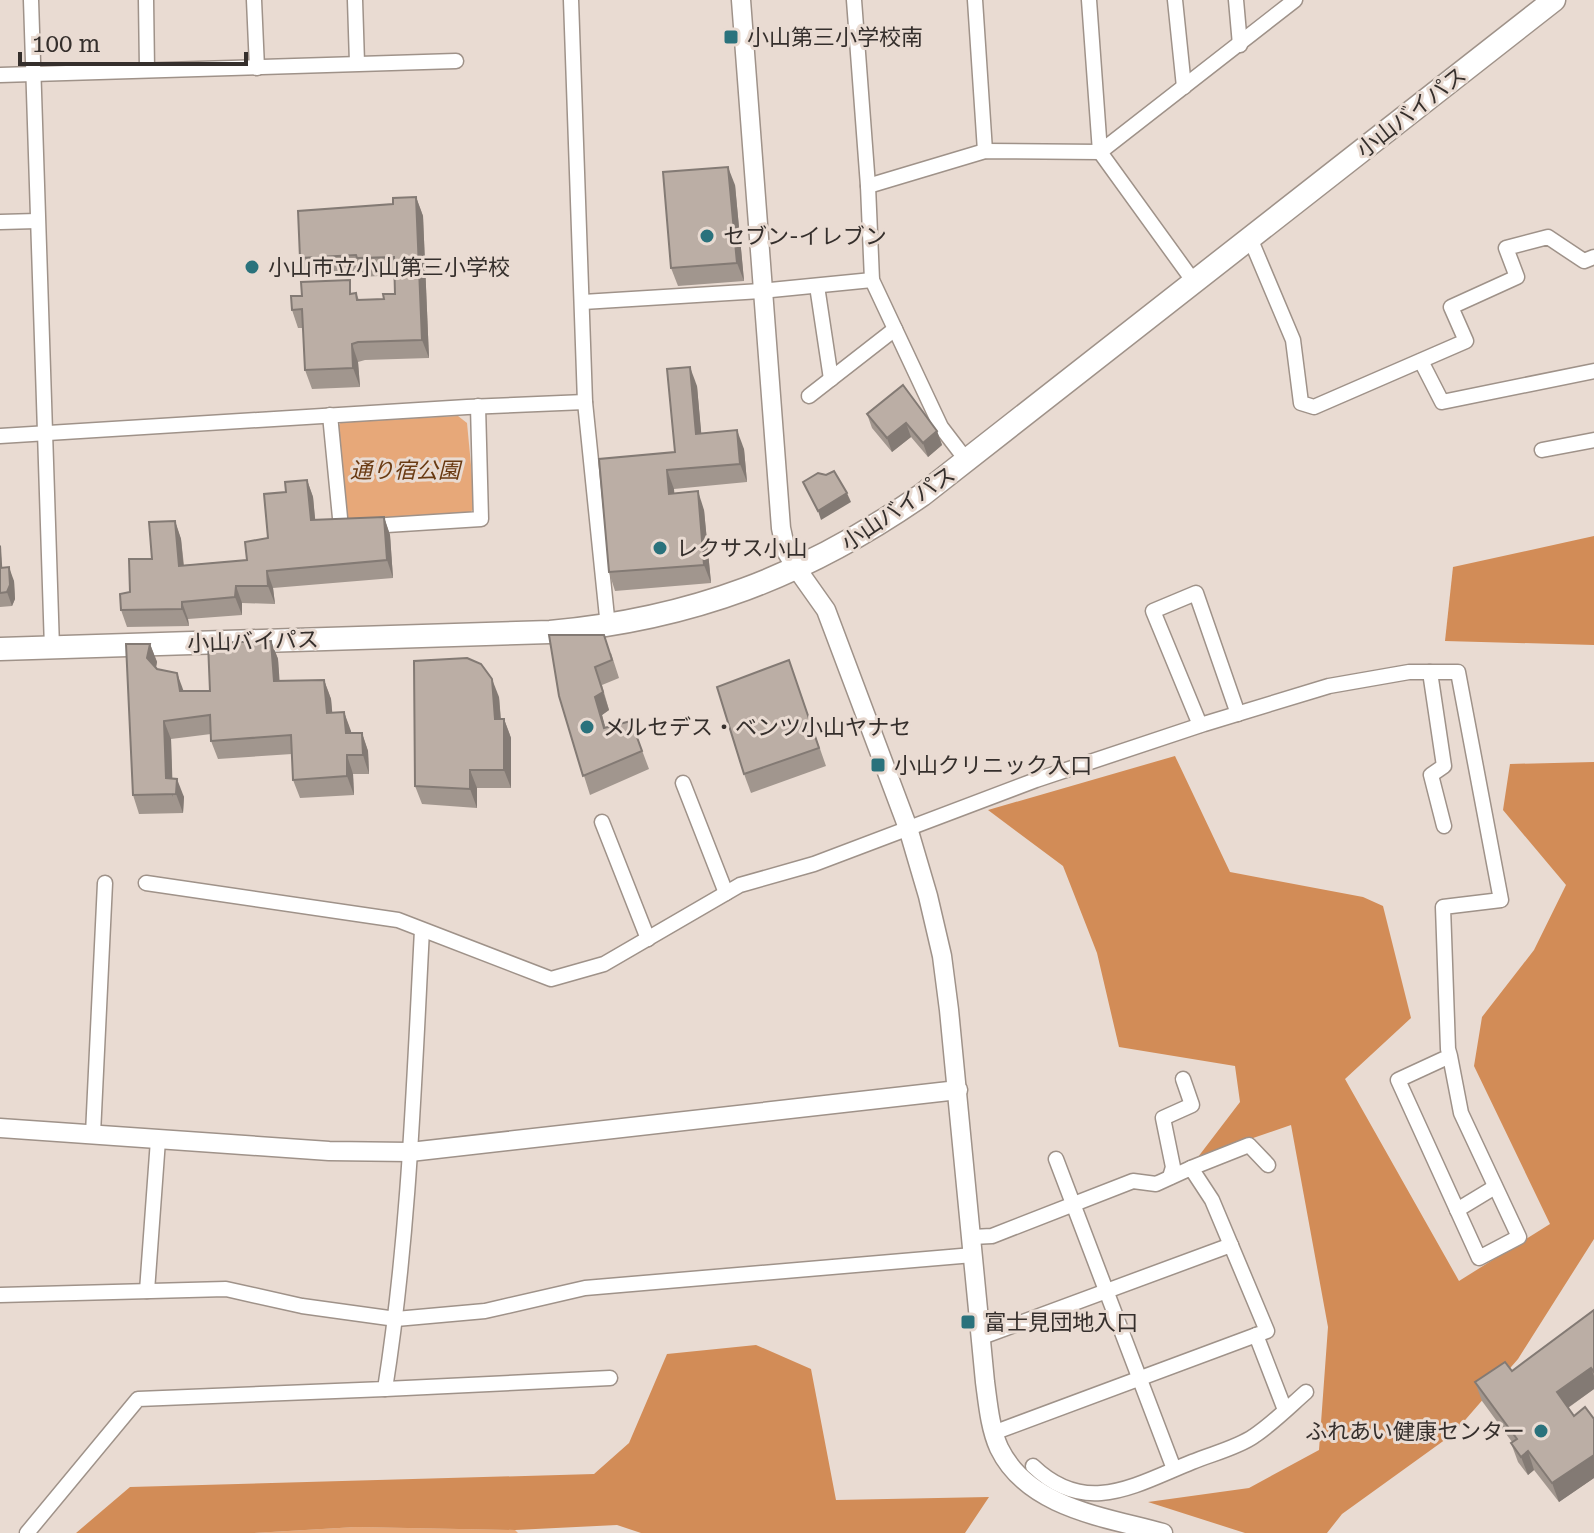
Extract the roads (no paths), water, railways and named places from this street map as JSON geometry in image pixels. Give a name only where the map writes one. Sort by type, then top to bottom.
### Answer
[{"type":"highway","name":"小山バイパス","points":[[0,649],[550,632],[608,627],[728,597],[797,569],[878,525],[967,461],[1542,3]]},
{"type":"street","points":[[31,0],[52,648]]},
{"type":"street","points":[[146,0],[147,69]]},
{"type":"street","points":[[254,0],[257,68]]},
{"type":"street","points":[[355,0],[357,63]]},
{"type":"street","points":[[571,0],[585,402],[608,627]]},
{"type":"street","points":[[741,0],[781,528],[786,551],[826,610],[908,828],[928,896],[942,956],[958,1090],[985,1382],[993,1433],[1018,1476],[1046,1496],[1080,1511],[1163,1533]]},
{"type":"street","points":[[854,0],[872,280],[941,427],[967,461]]},
{"type":"street","points":[[975,0],[985,151]]},
{"type":"street","points":[[1089,0],[1100,152],[1194,282]]},
{"type":"street","points":[[1175,0],[1184,87]]},
{"type":"street","points":[[1236,0],[1240,45]]},
{"type":"street","points":[[868,186],[985,151],[1100,152],[1295,0]]},
{"type":"street","points":[[0,75],[456,61]]},
{"type":"street","points":[[0,222],[37,221]]},
{"type":"street","points":[[1250,238],[1293,340],[1301,403],[1314,407],[1466,341],[1451,307],[1517,277],[1506,248],[1548,237],[1584,261],[1594,257]]},
{"type":"street","points":[[583,302],[761,291],[872,280]]},
{"type":"street","points":[[817,286],[831,379]]},
{"type":"street","points":[[809,396],[895,329]]},
{"type":"street","points":[[1421,361],[1442,402],[1594,371]]},
{"type":"street","points":[[0,436],[585,402]]},
{"type":"street","points":[[330,415],[341,528],[481,519],[478,406]]},
{"type":"street","points":[[1542,450],[1594,440]]},
{"type":"street","points":[[1200,725],[1153,611],[1196,593],[1238,714]]},
{"type":"street","points":[[146,883],[398,920],[551,979],[604,964],[740,885],[814,864],[1036,780],[1329,686],[1409,672],[1458,672],[1501,900],[1443,907],[1450,1056],[1461,1113],[1519,1237],[1479,1258],[1398,1080],[1450,1056]]},
{"type":"street","points":[[1430,672],[1444,766],[1431,775],[1444,826]]},
{"type":"street","points":[[683,783],[726,893]]},
{"type":"street","points":[[602,822],[648,939]]},
{"type":"street","points":[[93,1134],[105,883]]},
{"type":"street","points":[[385,1389],[396,1319],[410,1152],[422,930]]},
{"type":"street","points":[[1170,1177],[1173,1167],[1163,1118],[1192,1105],[1183,1079]]},
{"type":"street","points":[[0,1128],[329,1151],[410,1152],[958,1090]]},
{"type":"street","points":[[147,1291],[158,1140]]},
{"type":"street","points":[[0,1295],[226,1289],[302,1306],[396,1319],[485,1311],[585,1288],[972,1246],[1133,1181],[1156,1184],[1249,1145],[1268,1165]]},
{"type":"street","points":[[1056,1159],[1174,1469]]},
{"type":"street","points":[[993,1433],[1267,1331],[1212,1200],[1191,1168]]},
{"type":"street","points":[[1457,1210],[1495,1187]]},
{"type":"street","points":[[982,1337],[1231,1245]]},
{"type":"street","points":[[1256,1335],[1285,1410]]},
{"type":"street","points":[[27,1533],[138,1399],[610,1378]]},
{"type":"street","points":[[1033,1466],[1065,1488],[1086,1493],[1117,1492],[1253,1437],[1306,1392]]},
{"type":"place","name":"小山第三小学校南","points":[[731,37]]},
{"type":"place","name":"セブン-イレブン","points":[[707,236]]},
{"type":"place","name":"小山市立小山第三小学校","points":[[252,267]]},
{"type":"place","name":"レクサス小山","points":[[660,548]]},
{"type":"place","name":"メルセデス・ベンツ小山ヤナセ","points":[[587,727]]},
{"type":"place","name":"小山クリニック入口","points":[[878,765]]},
{"type":"place","name":"富士見団地入口","points":[[968,1322]]},
{"type":"place","name":"ふれあい健康センター","points":[[1541,1431]]},
{"type":"park label","name":"通り宿公園","points":[[405,470]]}]
